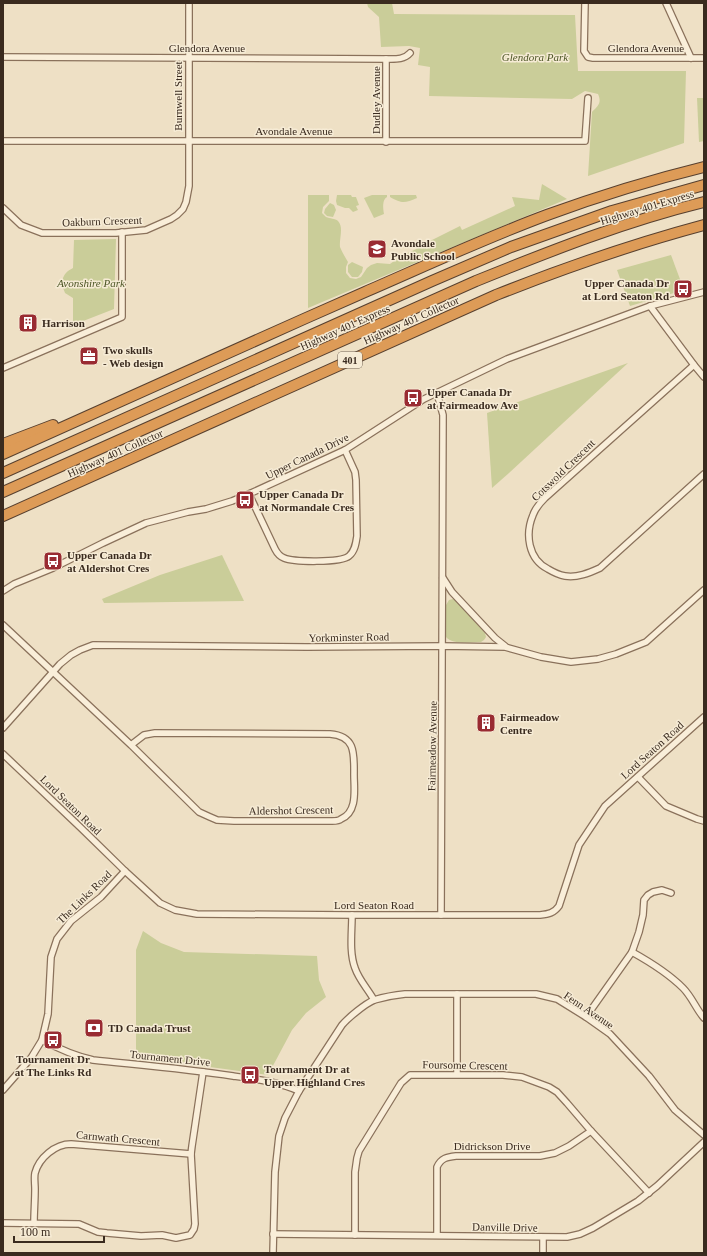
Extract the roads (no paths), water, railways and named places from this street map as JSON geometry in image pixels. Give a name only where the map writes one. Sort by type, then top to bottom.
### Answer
[{"type":"highway","points":[[3,454],[448,255],[574,205],[619,190],[704,167]]},
{"type":"highway","name":"Highway 401 Express","points":[[3,473],[498,253],[639,202],[704,185]]},
{"type":"highway","name":"Highway 401 Express","points":[[3,492],[483,278],[537,256],[610,230],[704,202]]},
{"type":"highway","name":"Highway 401 Collector","points":[[3,516],[496,295],[602,255],[704,225]]},
{"type":"highway","points":[[3,444],[86,411],[207,358],[240,348]]},
{"type":"street","name":"Burnwell Street","points":[[188,141],[189,3]]},
{"type":"street","name":"Glendora Avenue","points":[[585,3],[584,51],[588,57],[704,58]]},
{"type":"street","points":[[666,3],[691,58]]},
{"type":"street","name":"Glendora Avenue","points":[[3,57],[386,59],[402,58],[408,56],[410,53]]},
{"type":"street","name":"Dudley Avenue","points":[[386,59],[386,142]]},
{"type":"street","name":"Avondale Avenue","points":[[3,141],[585,141],[588,98]]},
{"type":"street","name":"Oakburn Crescent","points":[[3,208],[21,225],[42,233],[122,232],[146,230],[171,220],[183,209],[189,186],[188,141]]},
{"type":"street","points":[[3,368],[122,317],[122,232]]},
{"type":"street","name":"Upper Canada Drive","points":[[3,591],[14,584],[53,568],[146,523],[206,509],[249,494],[345,450],[424,398],[507,359],[650,306],[704,292]]},
{"type":"street","points":[[650,306],[704,377]]},
{"type":"street","name":"Cotswold Crescent","points":[[694,365],[545,498],[537,507],[530,524],[528,535],[532,554],[543,566],[560,575],[576,576],[589,574],[600,568],[704,474]]},
{"type":"street","name":"Fairmeadow Avenue","points":[[437,393],[443,415],[441,915]]},
{"type":"street","points":[[249,494],[275,549],[282,557],[289,559],[310,560],[338,560],[345,558],[350,555],[353,550],[356,544],[357,536],[355,472],[345,450]]},
{"type":"street","points":[[443,578],[452,592],[505,647]]},
{"type":"street","name":"Yorkminster Road","points":[[3,728],[70,655],[94,645],[505,647],[541,657],[572,662],[598,659],[616,654],[646,642],[704,590]]},
{"type":"street","name":"Aldershot Crescent","points":[[3,625],[131,745],[199,812],[217,820],[332,821],[341,820],[348,814],[353,802],[355,793],[355,755],[350,743],[344,737],[330,734],[155,733],[144,735],[131,745]]},
{"type":"street","name":"Lord Seaton Road","points":[[3,754],[160,903],[184,913],[540,915],[549,914],[555,911],[561,902],[582,840],[605,806],[704,716]]},
{"type":"street","points":[[638,777],[666,806],[697,819],[704,820]]},
{"type":"street","name":"The Links Road","points":[[3,1090],[31,1058],[42,1040],[48,1014],[50,961],[55,945],[62,932],[71,921],[101,897],[125,871]]},
{"type":"street","points":[[586,1017],[632,952],[643,915],[644,900],[653,892],[662,890],[671,893]]},
{"type":"street","points":[[273,1253],[274,1185],[278,1143],[285,1118],[299,1091],[342,1025],[348,1018],[374,1000],[354,968],[352,956],[352,915]]},
{"type":"street","points":[[632,952],[655,966],[682,987],[692,999],[700,1014],[704,1018]]},
{"type":"street","points":[[457,994],[457,1074]]},
{"type":"street","name":"Fenn Avenue","points":[[374,1000],[400,995],[457,994],[536,994],[557,999],[586,1017],[615,1039],[656,1084],[675,1110],[704,1135]]},
{"type":"street","name":"Tournament Drive","points":[[42,1040],[79,1057],[94,1060],[203,1072],[261,1081],[290,1087],[299,1091]]},
{"type":"street","points":[[3,1223],[79,1224],[98,1232],[141,1236],[162,1235],[176,1238],[188,1237],[194,1229],[195,1224],[191,1154],[203,1072]]},
{"type":"street","name":"Foursome Crescent","points":[[355,1235],[357,1158],[363,1143],[400,1084],[410,1075],[503,1075],[522,1077],[542,1084],[557,1092],[590,1131],[649,1193]]},
{"type":"street","name":"Didrickson Drive","points":[[437,1236],[437,1167],[444,1159],[456,1156],[540,1156],[569,1146],[590,1131]]},
{"type":"street","name":"Danville Drive","points":[[273,1234],[543,1238],[567,1237],[580,1234],[593,1228],[649,1193],[704,1142]]},
{"type":"street","name":"Carnwath Crescent","points":[[34,1224],[35,1174],[38,1166],[51,1150],[65,1144],[191,1154]]},
{"type":"street","points":[[543,1238],[543,1253]]},
{"type":"place","name":"Avondale Public School","points":[[377,249]]},
{"type":"place","name":"Upper Canada Dr at Lord Seaton Rd","points":[[683,289]]},
{"type":"place","name":"Harrison","points":[[28,323]]},
{"type":"place","name":"Two skulls - Web design","points":[[89,356]]},
{"type":"place","name":"Upper Canada Dr at Fairmeadow Ave","points":[[413,398]]},
{"type":"place","name":"Upper Canada Dr at Normandale Cres","points":[[245,500]]},
{"type":"place","name":"Upper Canada Dr at Aldershot Cres","points":[[53,561]]},
{"type":"place","name":"Fairmeadow Centre","points":[[486,723]]},
{"type":"place","name":"TD Canada Trust","points":[[94,1028]]},
{"type":"place","name":"Tournament Dr at The Links Rd","points":[[53,1040]]},
{"type":"place","name":"Tournament Dr at Upper Highland Cres","points":[[250,1075]]},
{"type":"park label","name":"Glendora Park","points":[[535,57]]},
{"type":"park label","name":"Avonshire Park","points":[[91,283]]}]
